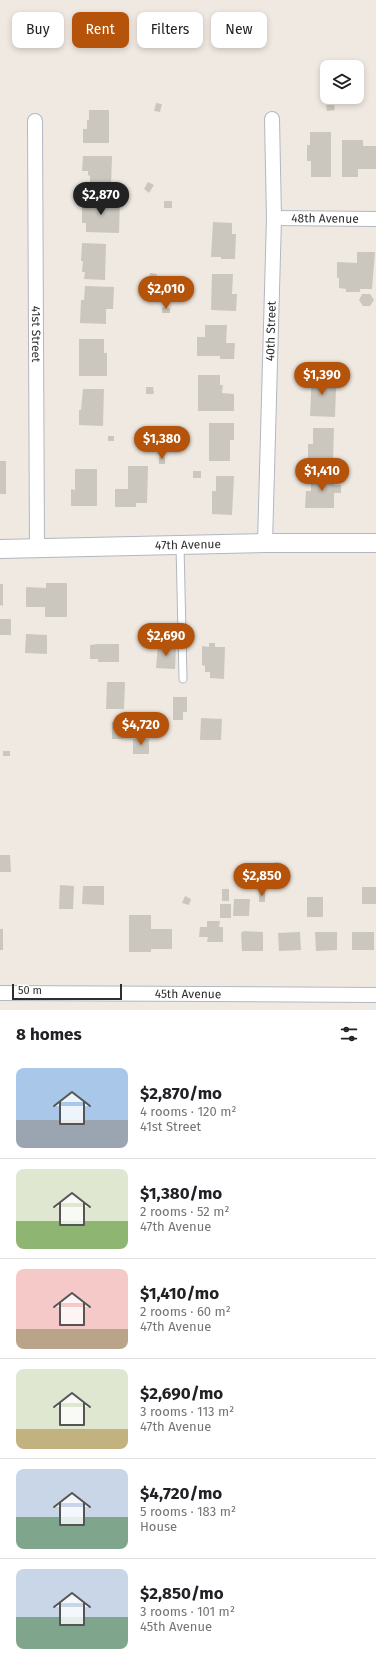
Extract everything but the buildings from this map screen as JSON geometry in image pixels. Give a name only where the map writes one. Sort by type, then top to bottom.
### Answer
[{"type":"street","name":"40th Street","points":[[264,543],[274,218],[272,119]]},
{"type":"street","name":"41st Street","points":[[35,120],[37,548]]},
{"type":"street","name":"48th Avenue","points":[[274,218],[376,219]]},
{"type":"street","name":"47th Avenue","points":[[0,549],[264,543],[376,544]]},
{"type":"street","name":"45th Avenue","points":[[0,993],[376,995]]},
{"type":"lane","points":[[180,545],[183,679]]}]
